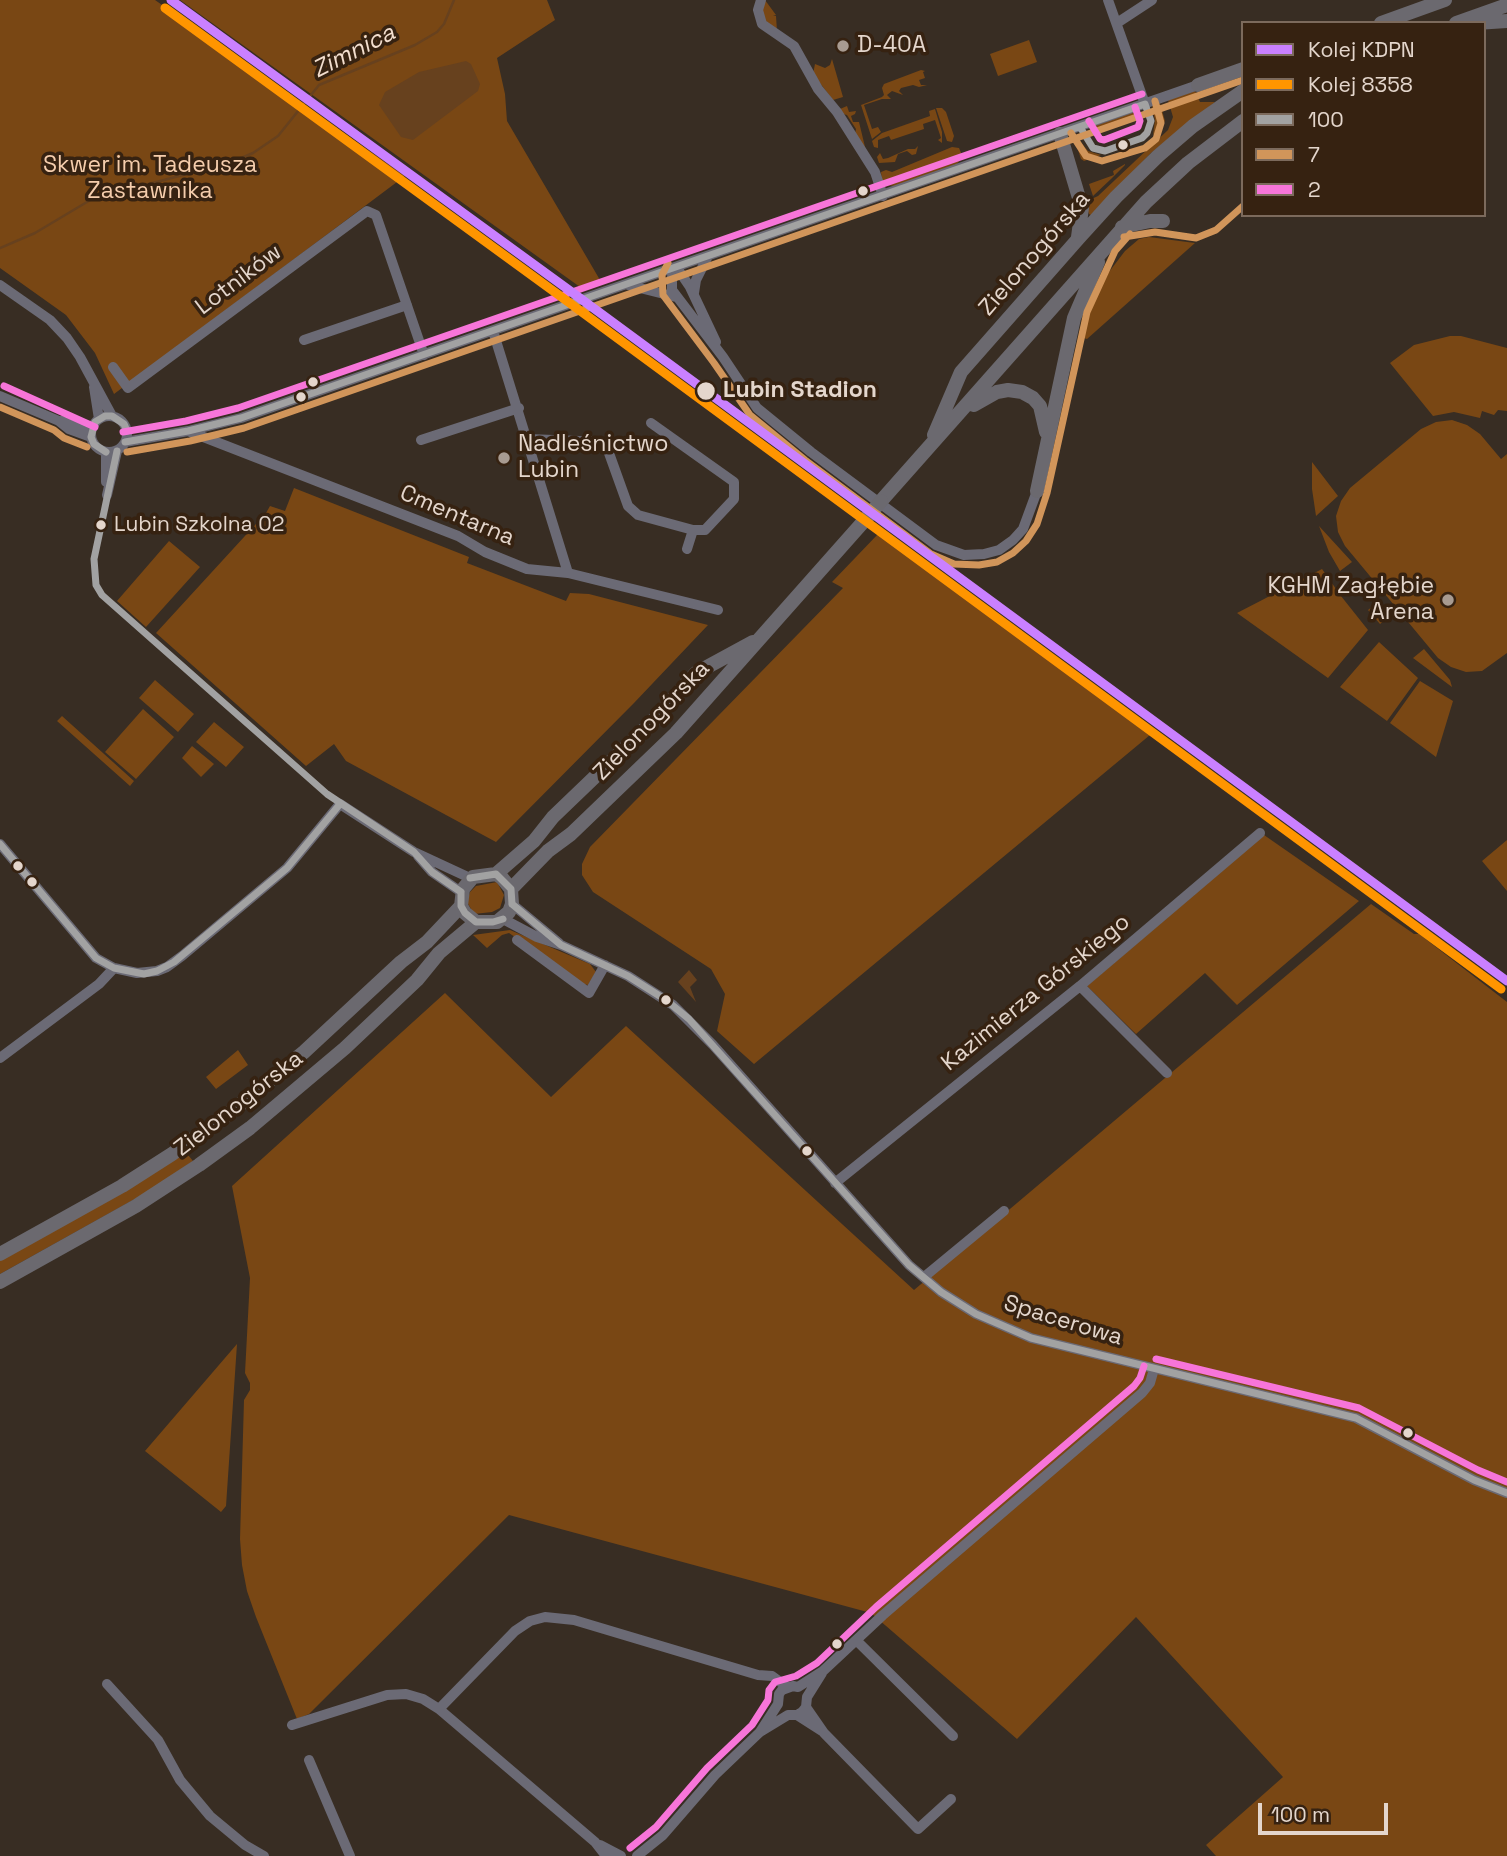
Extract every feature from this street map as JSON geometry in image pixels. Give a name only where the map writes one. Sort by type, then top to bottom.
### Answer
[{"type":"main road","points":[[1387,21],[1445,0]]},
{"type":"main road","points":[[1462,21],[1507,5]]},
{"type":"main road","points":[[1486,22],[1507,21]]},
{"type":"main road","points":[[1198,85],[1241,70]]},
{"type":"main road","name":"Zielonogórska","points":[[928,448],[961,372],[1078,239],[1158,156],[1200,121],[1241,93]]},
{"type":"main road","name":"Zielonogórska","points":[[511,896],[548,851],[571,834],[664,745],[1122,227],[1181,168],[1241,123]]},
{"type":"main road","points":[[1060,134],[1082,208],[1078,239]]},
{"type":"main road","points":[[1122,227],[1163,221]]},
{"type":"main road","points":[[1037,491],[1075,316],[1106,245]]},
{"type":"main road","points":[[946,428],[983,398],[999,391],[1015,390],[1030,396],[1041,408],[1046,426],[1046,442]]},
{"type":"main road","name":"Zielonogórska","points":[[496,874],[534,841],[553,817],[652,722],[696,673],[760,638]]},
{"type":"main road","points":[[496,874],[502,878],[511,896],[503,919],[476,922],[465,913],[461,899],[471,878],[496,874]]},
{"type":"main road","name":"Zielonogórska","points":[[0,1254],[139,1175],[236,1108],[309,1048],[401,962],[427,942],[461,899]]},
{"type":"main road","name":"Zielonogórska","points":[[0,1282],[136,1206],[200,1165],[250,1128],[335,1058],[417,980],[439,953],[476,922]]},
{"type":"street","points":[[761,0],[758,10],[762,24],[794,46],[818,89],[838,113],[875,172],[883,196]]},
{"type":"street","points":[[1108,0],[1145,104]]},
{"type":"street","points":[[1117,23],[1152,0]]},
{"type":"street","points":[[107,494],[112,479],[111,451],[126,436],[188,431],[241,418],[1198,85]]},
{"type":"street","name":"Lotników","points":[[113,367],[128,388],[367,211],[376,215],[407,304]]},
{"type":"street","points":[[695,296],[696,280],[708,256]]},
{"type":"street","points":[[677,268],[695,296],[723,357]]},
{"type":"street","points":[[677,268],[671,281],[676,297],[723,357],[747,396],[765,416],[900,520],[947,551],[978,555],[1007,545],[1026,524],[1037,491]]},
{"type":"street","points":[[0,285],[50,320],[73,347],[112,416],[124,424],[126,436]]},
{"type":"street","points":[[625,285],[649,288],[676,297]]},
{"type":"street","points":[[304,340],[407,304],[424,355]]},
{"type":"street","points":[[494,331],[568,573]]},
{"type":"street","points":[[94,384],[94,444],[111,451]]},
{"type":"street","points":[[0,396],[59,421],[69,429],[94,427],[112,416]]},
{"type":"street","points":[[421,440],[519,408]]},
{"type":"street","points":[[528,439],[605,442],[628,506],[638,515],[693,530],[705,530],[734,499],[734,482],[651,423]]},
{"type":"street","name":"Cmentarna","points":[[188,431],[458,536],[485,552],[527,569],[568,573],[718,610]]},
{"type":"street","points":[[687,549],[693,530]]},
{"type":"street","points":[[0,844],[96,958],[114,968],[144,974],[174,962],[287,868],[340,804],[414,852],[471,878]]},
{"type":"street","name":"Kazimierza Górskiego","points":[[835,1183],[1080,986],[1260,833]]},
{"type":"street","points":[[414,852],[461,899]]},
{"type":"street","name":"Spacerowa","points":[[511,896],[561,945]]},
{"type":"street","name":"Spacerowa","points":[[503,919],[645,986],[688,1019],[889,1244],[947,1296],[1009,1330],[1031,1338],[1356,1418],[1474,1480],[1507,1493]]},
{"type":"street","points":[[517,940],[589,993],[605,965]]},
{"type":"street","points":[[0,1058],[99,984],[114,968]]},
{"type":"street","points":[[1080,986],[1167,1073]]},
{"type":"street","points":[[923,1277],[1004,1211]]},
{"type":"street","points":[[637,1856],[663,1835],[715,1775],[760,1732],[786,1693],[823,1671],[1142,1394],[1150,1383],[1154,1369]]},
{"type":"street","points":[[439,1709],[515,1631],[530,1621],[545,1617],[573,1620],[758,1675],[806,1702],[824,1733],[918,1829],[951,1799]]},
{"type":"street","points":[[856,1640],[953,1736]]},
{"type":"street","points":[[760,1732],[792,1715],[806,1702],[823,1671]]},
{"type":"street","points":[[107,1684],[158,1740],[180,1780],[195,1800],[220,1826],[264,1856]]},
{"type":"street","points":[[786,1693],[792,1715],[824,1733]]},
{"type":"street","points":[[292,1724],[387,1695],[414,1696],[439,1709],[595,1842],[606,1856]]},
{"type":"street","points":[[309,1760],[350,1856]]},
{"type":"street","points":[[652,1856],[663,1835]]},
{"type":"street","points":[[595,1842],[621,1856]]},
{"type":"street","points":[[240,1856],[245,1845]]},
{"type":"green space","name":"Skwer im. Tadeusza Zastawnika","points":[[0,0],[155,0],[405,176],[114,394],[95,353],[66,315],[0,268]]},
{"type":"green space","points":[[180,0],[547,0],[555,20],[497,58],[505,94],[507,121],[600,280],[580,287]]},
{"type":"green space","points":[[765,0],[776,15],[773,16],[776,16],[777,31],[768,25],[761,12]]},
{"type":"green space","points":[[1029,40],[1037,62],[998,76],[990,54]]},
{"type":"green space","points":[[832,59],[843,97],[833,100],[813,74],[815,64],[825,68],[830,65]]},
{"type":"green space","points":[[921,70],[925,71],[925,78],[919,80],[921,85],[927,85],[901,88],[899,91],[903,95],[892,91],[887,95],[891,99],[864,105],[872,129],[878,127],[881,132],[872,139],[861,105],[882,97],[884,84]]},
{"type":"green space","points":[[1195,91],[1200,102],[1215,102],[1151,153],[1091,215],[1089,214],[1085,202],[1098,196],[1168,130],[1173,117],[1168,100]]},
{"type":"green space","points":[[1160,103],[1165,121],[1153,135],[1155,120],[1152,106]]},
{"type":"green space","points":[[847,106],[849,112],[856,111],[851,116],[853,122],[859,122],[866,151],[855,134],[856,129],[840,109]]},
{"type":"green space","points":[[936,108],[942,108],[946,112],[954,136],[952,142],[947,141]]},
{"type":"green space","points":[[935,109],[942,132],[942,143],[938,140],[941,138],[935,120],[923,124],[924,129],[891,140],[889,136],[878,140],[878,148],[874,147],[872,141],[882,133],[930,116],[929,111]]},
{"type":"green space","points":[[1134,112],[1144,116],[1089,135],[1094,126]]},
{"type":"green space","points":[[1069,136],[1079,140],[1088,151],[1101,155],[1084,161],[1075,141],[1067,143]]},
{"type":"green space","points":[[918,146],[916,154],[912,155],[907,151],[898,154],[895,162],[879,163],[877,157],[880,153],[883,159]]},
{"type":"green space","points":[[952,147],[959,148],[962,155],[882,182],[881,172],[892,172]]},
{"type":"green space","points":[[962,158],[957,164],[895,186],[885,185]]},
{"type":"green space","points":[[1125,164],[1111,179],[1093,196],[1089,184],[1114,175],[1113,171]]},
{"type":"green space","points":[[1149,237],[1195,243],[1087,339],[1080,337],[1082,320],[1102,281],[1125,251],[1139,239]]},
{"type":"green space","points":[[1461,336],[1507,348],[1507,411],[1498,410],[1494,415],[1482,411],[1480,418],[1454,412],[1433,416],[1390,363],[1414,345]]},
{"type":"green space","name":"KGHM Zagłębie Arena","points":[[1452,420],[1467,425],[1480,434],[1501,459],[1507,454],[1507,653],[1482,671],[1466,672],[1451,667],[1438,658],[1345,546],[1338,532],[1336,516],[1341,501],[1350,488],[1421,429],[1436,422]]},
{"type":"green space","points":[[1312,462],[1338,496],[1316,516],[1312,489]]},
{"type":"green space","points":[[294,488],[469,557],[467,563],[566,601],[570,593],[589,594],[708,625],[496,842],[346,761],[334,744],[306,766],[156,633],[270,506],[285,511]]},
{"type":"green space","points":[[1319,526],[1352,562],[1340,571],[1329,552]]},
{"type":"green space","points":[[879,533],[889,540],[891,538],[1150,735],[754,1064],[717,1031],[725,994],[711,969],[593,892],[582,875],[582,864],[590,847],[843,588],[832,582]]},
{"type":"green space","points":[[169,541],[200,567],[146,627],[117,601]]},
{"type":"green space","points":[[1322,569],[1368,630],[1328,678],[1237,613]]},
{"type":"green space","points":[[1379,601],[1391,615],[1380,624],[1368,610]]},
{"type":"green space","points":[[1379,642],[1418,678],[1387,721],[1340,687]]},
{"type":"green space","points":[[1424,649],[1450,680],[1452,687],[1413,658]]},
{"type":"green space","points":[[155,680],[194,714],[178,732],[139,698]]},
{"type":"green space","points":[[1420,681],[1453,701],[1436,757],[1390,723]]},
{"type":"green space","points":[[143,709],[174,737],[136,779],[105,752]]},
{"type":"green space","points":[[62,716],[134,781],[130,786],[57,721]]},
{"type":"green space","points":[[214,722],[244,747],[226,767],[196,742]]},
{"type":"green space","points":[[192,746],[214,764],[201,777],[182,758]]},
{"type":"green space","points":[[1264,835],[1359,901],[1237,1005],[1205,973],[1136,1034],[1087,986]]},
{"type":"green space","points":[[1507,840],[1507,891],[1482,861]]},
{"type":"green space","points":[[497,882],[504,895],[500,908],[474,914],[467,902],[470,892],[476,886]]},
{"type":"green space","points":[[1371,904],[1414,934],[1419,934],[1507,1002],[1507,1856],[1216,1856],[1206,1845],[1283,1777],[1136,1617],[1017,1739],[871,1613],[509,1515],[309,1714],[297,1719],[256,1617],[242,1565],[240,1539],[244,1400],[250,1390],[245,1373],[250,1278],[232,1186],[445,993],[551,1097],[626,1026],[914,1290]]},
{"type":"green space","points":[[510,930],[590,964],[596,972],[588,985],[584,984],[509,933],[502,935],[487,948],[473,935]]},
{"type":"green space","points":[[238,1050],[248,1065],[216,1089],[206,1077]]},
{"type":"green space","points":[[184,1150],[193,1161],[151,1190],[0,1274],[0,1257]]},
{"type":"green space","points":[[237,1344],[226,1506],[221,1512],[145,1451]]},
{"type":"shaded area","points":[[466,61],[471,64],[480,84],[478,91],[413,140],[401,137],[379,105],[385,92],[419,72]]},
{"type":"shaded area","points":[[689,970],[697,980],[690,987],[696,1002],[678,982]]},
{"type":"waterway","name":"Zimnica","points":[[0,248],[35,233],[92,199],[232,162],[253,153],[278,136],[319,85],[415,45],[437,32],[444,24],[454,0]]},
{"type":"rail line","name":"KDPN","points":[[171,0],[1507,981]]},
{"type":"rail line","name":"8358","points":[[165,8],[1501,989]]},
{"type":"transit line","name":"7","points":[[127,452],[244,428],[1241,81]]},
{"type":"transit line","name":"2","points":[[123,432],[186,421],[238,408],[1142,94]]},
{"type":"transit line","name":"7","points":[[1071,133],[1086,156],[1102,161],[1145,148],[1156,139],[1161,123],[1155,101]]},
{"type":"transit line","name":"100","points":[[1080,127],[1093,148],[1105,151],[1142,138],[1151,121],[1145,104]]},
{"type":"transit line","name":"100","points":[[125,442],[241,418],[1145,104]]},
{"type":"transit line","name":"2","points":[[1089,121],[1100,139],[1104,140],[1138,127],[1140,121],[1135,107]]},
{"type":"transit line","name":"7","points":[[1124,237],[1155,232],[1196,238],[1216,230],[1241,208]]},
{"type":"transit line","name":"7","points":[[668,263],[662,275],[663,295],[750,415],[805,460],[931,554],[954,564],[979,565],[997,562],[1013,553],[1026,541],[1037,524],[1047,493],[1087,312],[1115,251],[1130,234]]},
{"type":"transit line","name":"2","points":[[4,386],[95,427]]},
{"type":"transit line","name":"7","points":[[0,407],[87,447]]},
{"type":"transit line","name":"100","points":[[106,452],[94,444],[91,437],[95,422],[105,416],[112,416],[124,424],[127,431]]},
{"type":"transit line","name":"100","points":[[117,451],[94,559],[96,585],[102,595],[327,794],[414,852],[432,872],[461,892]]},
{"type":"transit line","name":"100","points":[[0,844],[96,958],[114,968],[144,974],[174,962],[287,868],[340,804]]},
{"type":"transit line","name":"100","points":[[470,878],[496,874],[511,889],[512,904]]},
{"type":"transit line","name":"100","points":[[461,892],[461,906],[476,922],[503,919]]},
{"type":"transit line","name":"100","points":[[512,904],[561,945],[628,976],[666,1000],[689,1019],[909,1265],[941,1292],[976,1314],[1031,1338],[1356,1418],[1474,1480],[1507,1493]]},
{"type":"transit line","name":"2","points":[[1156,1359],[1359,1408],[1478,1470],[1507,1482]]},
{"type":"transit line","name":"2","points":[[630,1848],[656,1827],[707,1768],[752,1725],[768,1700],[769,1690],[775,1682],[796,1676],[817,1663],[876,1607],[1134,1386],[1144,1366]]},
{"type":"place","name":"D-40A","points":[[843,46]]},
{"type":"place","name":"Lubin Stadion","points":[[706,391]]},
{"type":"place","name":"Nadleśnictwo Lubin","points":[[504,458]]},
{"type":"place","name":"Lubin Szkolna 02","points":[[101,525]]},
{"type":"place","name":"KGHM Zagłębie Arena","points":[[1448,600]]}]
